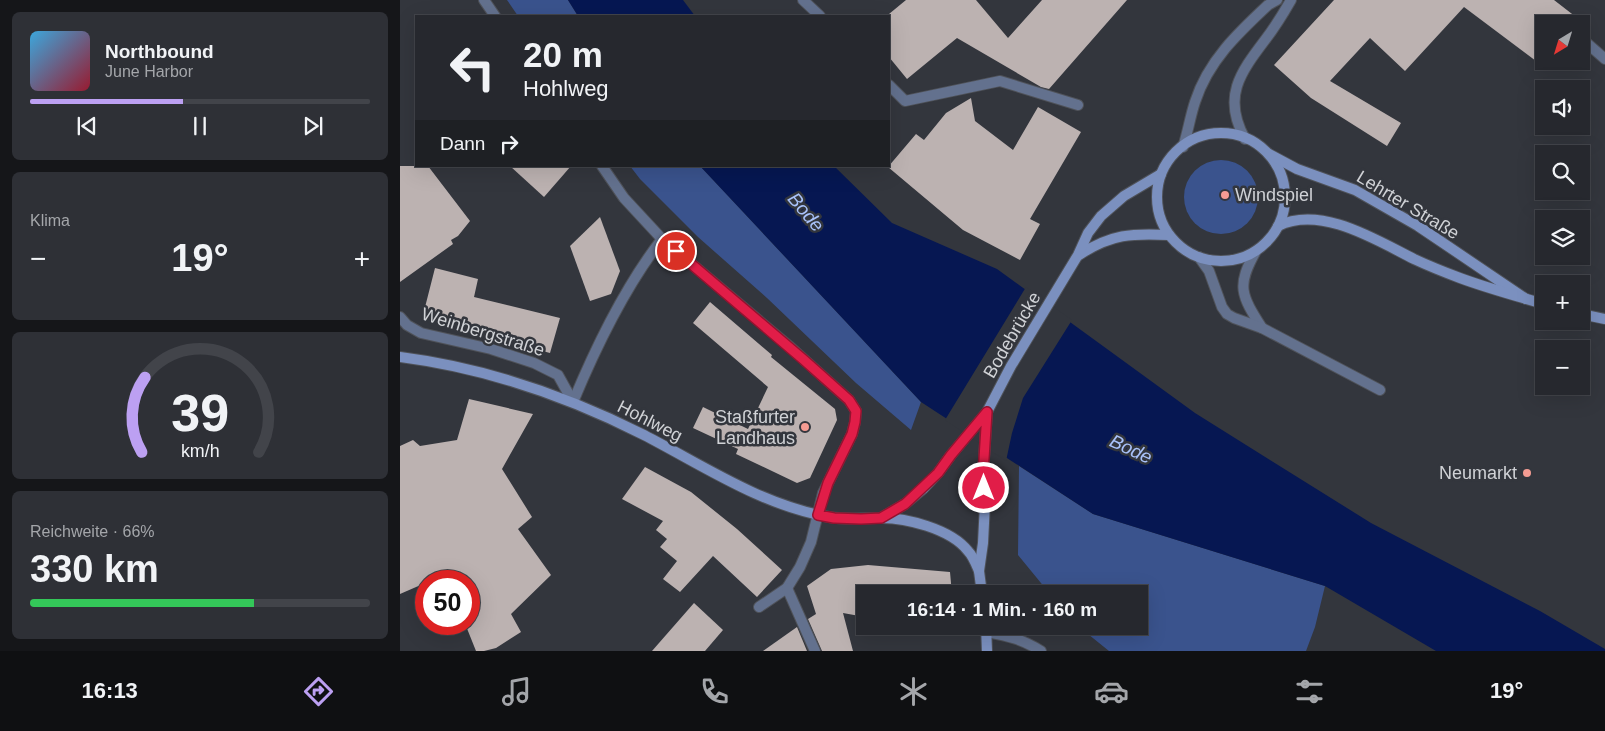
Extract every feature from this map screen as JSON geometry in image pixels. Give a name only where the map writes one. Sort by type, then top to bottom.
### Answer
[{"type":"main road","points":[[1231,134],[1245,139],[1256,144],[1265,152],[1274,163],[1283,185],[1283,213],[1278,226],[1269,240],[1256,251],[1243,258],[1209,260],[1199,257],[1177,244],[1160,216],[1157,203],[1157,188],[1161,174],[1168,162],[1183,146],[1201,137],[1231,134]]},
{"type":"main road","name":"Lehrter Straße","points":[[1265,152],[1297,169],[1355,190],[1418,226],[1526,299]]},
{"type":"main road","name":"Bodebrücke","points":[[987,412],[1011,366],[1078,255],[1088,234],[1101,216],[1124,196],[1161,174]]},
{"type":"main road","name":"Lehrter Straße","points":[[1278,226],[1289,220],[1313,220],[1335,223],[1358,231],[1417,260],[1460,278],[1535,302]]},
{"type":"main road","points":[[1078,255],[1096,244],[1112,238],[1142,233],[1170,235]]},
{"type":"main road","points":[[1590,316],[1605,319]]},
{"type":"main road","name":"Hohlweg","points":[[400,357],[487,374],[523,384],[573,402],[642,434],[759,496],[797,510],[834,518],[881,518],[928,526],[948,534],[958,541],[969,551],[979,571]]},
{"type":"main road","points":[[981,585],[979,571],[985,503],[983,474],[987,412]]},
{"type":"main road","name":"Hohlweg","points":[[881,518],[905,504],[923,489],[987,412]]},
{"type":"main road","points":[[987,635],[988,651]]},
{"type":"street","points":[[484,0],[494,15]]},
{"type":"street","points":[[803,0],[819,15]]},
{"type":"street","points":[[1183,146],[1189,129],[1195,100],[1220,52],[1268,4],[1277,0]]},
{"type":"street","points":[[1245,139],[1239,127],[1234,105],[1237,85],[1241,73],[1250,58],[1276,24],[1291,0]]},
{"type":"street","points":[[1590,46],[1605,59]]},
{"type":"street","points":[[890,86],[905,101],[1000,81],[1078,105]]},
{"type":"street","points":[[603,167],[624,198],[662,239],[804,360],[849,400],[856,411],[852,434],[828,483],[811,542],[800,566],[787,588],[759,607]]},
{"type":"street","points":[[573,402],[582,379],[612,320],[650,254],[662,239]]},
{"type":"street","points":[[1256,251],[1245,270],[1244,291],[1246,304],[1262,328]]},
{"type":"street","points":[[1199,257],[1209,271],[1222,307],[1227,314],[1262,328],[1380,390]]},
{"type":"street","name":"Weinbergstraße","points":[[400,317],[407,325],[421,333],[491,349],[540,366],[558,375],[573,402]]},
{"type":"street","points":[[787,588],[815,651]]},
{"type":"street","points":[[1007,635],[1027,642],[1041,651]]},
{"type":"shaded area","points":[[507,0],[568,0],[577,15],[517,15]]},
{"type":"shaded area","points":[[1221,160],[1235,163],[1247,171],[1255,183],[1258,197],[1255,211],[1247,223],[1235,231],[1221,234],[1207,231],[1195,223],[1187,211],[1184,197],[1187,183],[1195,171],[1207,163]]},
{"type":"shaded area","points":[[631,167],[701,167],[921,402],[911,430],[856,383],[767,298],[698,237],[640,179]]},
{"type":"shaded area","points":[[1019,466],[1093,514],[1325,586],[1315,627],[1306,651],[1109,651],[1089,635],[1148,635],[1148,585],[1043,585],[1018,555]]},
{"type":"water","points":[[568,0],[683,0],[694,15],[577,15]]},
{"type":"water","name":"Bode","points":[[701,167],[835,167],[892,223],[997,269],[1195,413],[1371,523],[1540,611],[1605,649],[1605,651],[1436,651],[1325,586],[1093,514],[921,402]]},
{"type":"pier","points":[[1026,287],[1072,320],[1023,398],[1012,433],[1006,461],[945,420]]},
{"type":"building","points":[[906,0],[976,0],[1008,38],[1042,0],[1127,0],[1049,89],[1041,87],[957,38],[907,79],[890,58],[889,14]]},
{"type":"building","points":[[1334,0],[1554,0],[1573,15],[1535,15],[1535,60],[1464,7],[1405,71],[1370,38],[1330,81],[1401,123],[1387,146],[1311,98],[1274,65]]},
{"type":"building","points":[[971,98],[975,121],[1013,150],[1038,107],[1081,132],[1030,219],[1040,224],[1020,260],[963,230],[888,167],[890,167],[916,134],[924,140],[946,113]]},
{"type":"building","points":[[400,166],[429,167],[470,221],[458,236],[451,240],[453,244],[400,282]]},
{"type":"building","points":[[511,167],[570,167],[544,197]]},
{"type":"building","points":[[600,217],[620,271],[611,294],[590,301],[570,246]]},
{"type":"building","points":[[435,268],[478,279],[474,297],[560,318],[550,353],[520,345],[521,341],[467,326],[466,330],[422,319]]},
{"type":"building","points":[[710,302],[772,355],[771,357],[835,409],[837,420],[810,478],[797,483],[736,454],[738,449],[693,428],[703,407],[748,429],[768,387],[693,323]]},
{"type":"building","points":[[469,399],[533,414],[502,469],[532,517],[518,529],[551,575],[511,614],[521,632],[496,648],[484,651],[476,651],[470,635],[480,635],[480,570],[415,570],[415,587],[400,594],[400,446],[413,440],[420,446],[457,440]]},
{"type":"building","points":[[645,467],[691,492],[737,529],[782,570],[757,597],[713,556],[680,592],[663,579],[677,561],[660,547],[667,539],[656,530],[663,521],[622,499]]},
{"type":"building","points":[[868,565],[950,572],[951,585],[856,585],[856,615],[843,613],[853,651],[822,651],[808,619],[816,614],[807,586],[831,569]]},
{"type":"building","points":[[694,603],[723,630],[705,651],[652,651]]},
{"type":"building","points":[[797,627],[807,651],[763,651]]},
{"type":"place","name":"Windspiel","points":[[1225,195]]},
{"type":"place","name":"Staßfurter Landhaus","points":[[805,427]]},
{"type":"place","name":"Neumarkt","points":[[1527,473]]},
{"type":"route","points":[[676,251],[789,346],[849,400],[856,411],[852,434],[823,493],[818,515],[834,518],[881,518],[905,504],[938,473],[987,412],[983,474],[984,488]]}]
